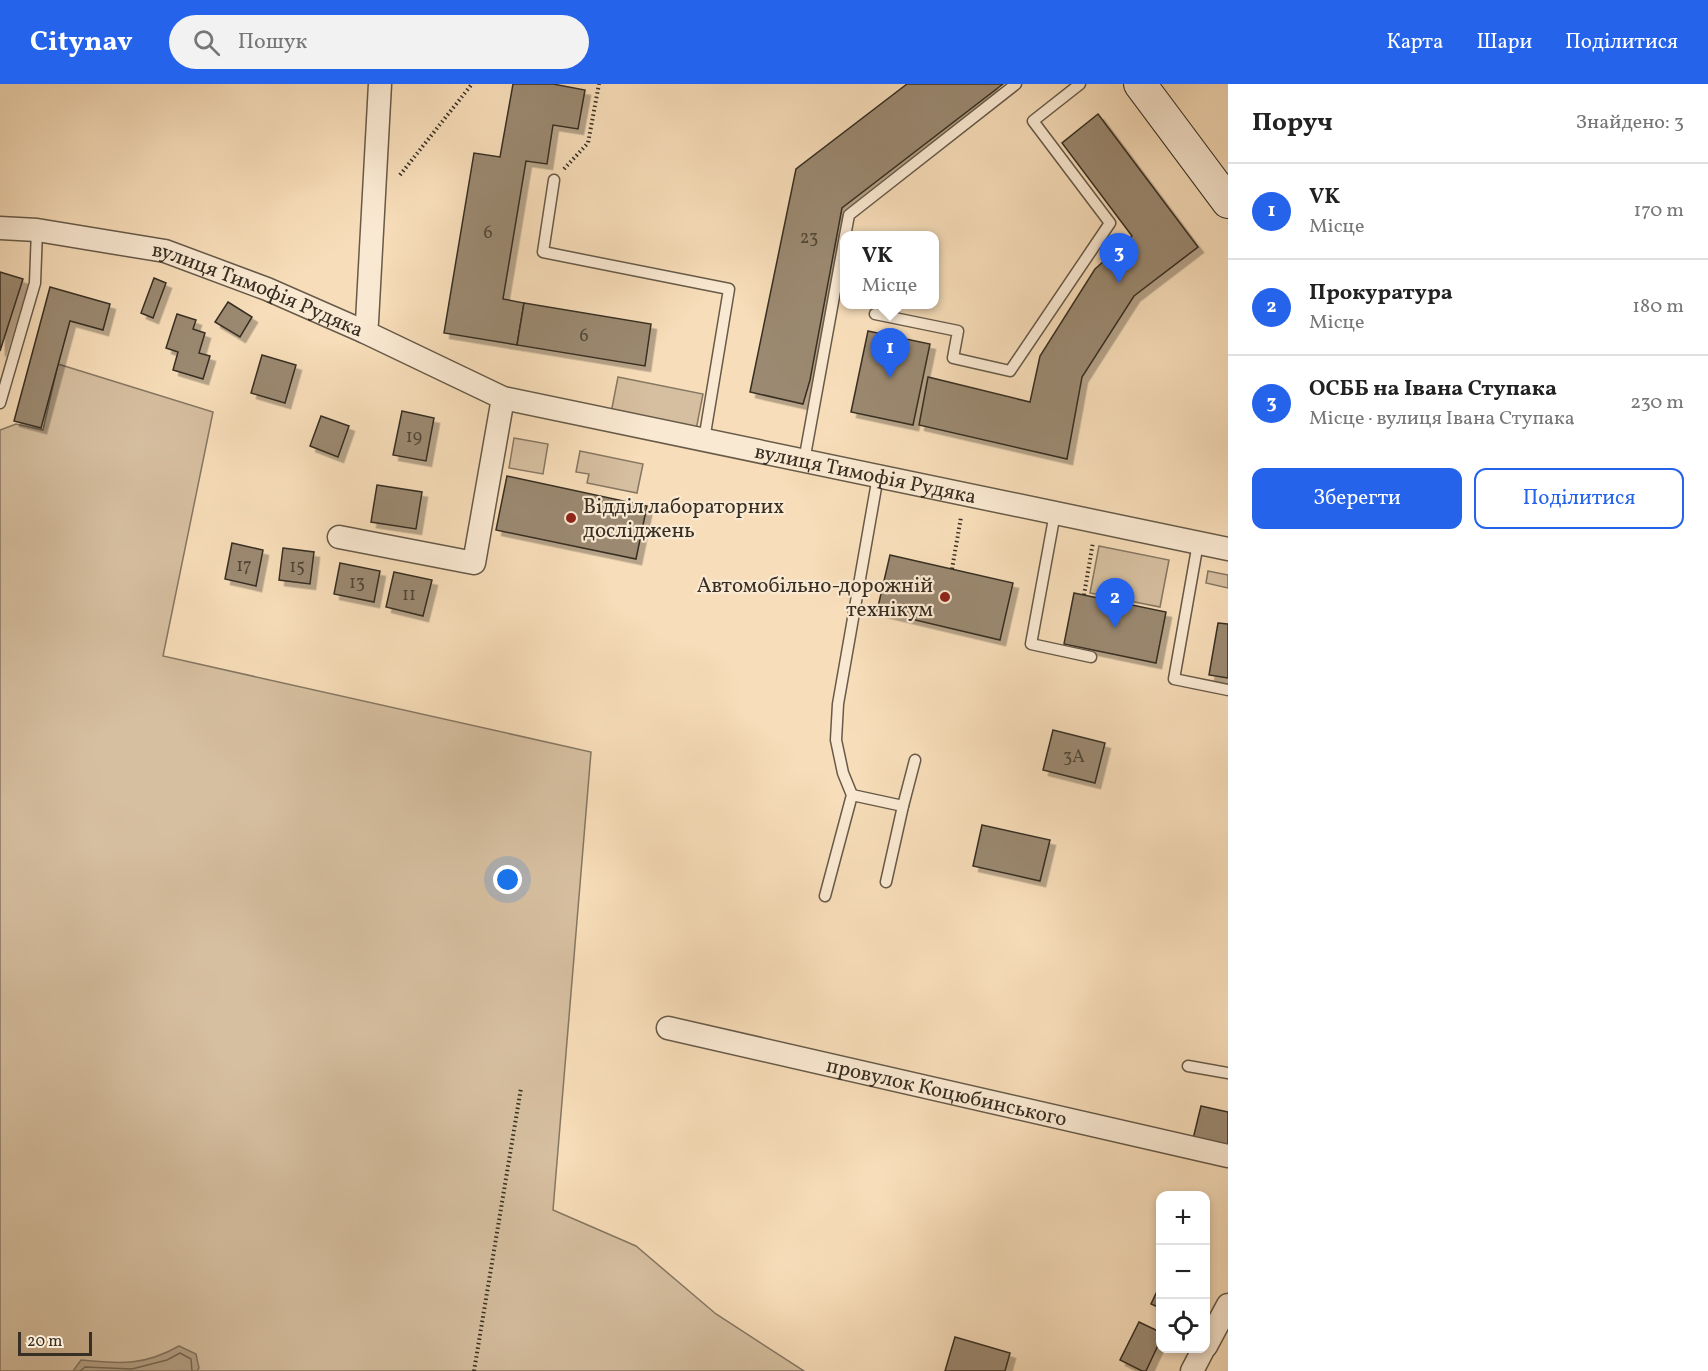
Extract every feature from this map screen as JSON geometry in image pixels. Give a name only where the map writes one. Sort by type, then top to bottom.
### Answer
[{"type":"street","points":[[365,332],[380,84]]},
{"type":"street","points":[[1140,84],[1228,202]]},
{"type":"street","name":"вулиця Тимофія Рудяка","points":[[0,228],[37,231],[165,251],[267,289],[365,332],[502,399],[1228,549]]},
{"type":"street","points":[[339,537],[474,563],[502,399]]},
{"type":"street","name":"провулок Коцюбинського","points":[[668,1028],[1228,1156]]},
{"type":"street","points":[[1210,1338],[1228,1305]]},
{"type":"street","points":[[1192,1371],[1202,1353]]},
{"type":"lane","points":[[846,231],[849,215],[1016,84]]},
{"type":"lane","points":[[874,314],[958,331],[954,358],[1010,371],[1110,223],[1033,121],[1080,84]]},
{"type":"lane","points":[[554,180],[543,252],[729,289],[704,440]]},
{"type":"lane","points":[[0,403],[35,283],[37,231]]},
{"type":"lane","points":[[804,461],[840,263]]},
{"type":"lane","points":[[825,896],[852,795],[843,773],[836,740],[838,704],[878,476]]},
{"type":"lane","points":[[1055,513],[1030,644],[1091,657]]},
{"type":"lane","points":[[1198,543],[1174,679],[1228,690]]},
{"type":"lane","points":[[886,882],[915,760]]},
{"type":"lane","points":[[852,795],[903,806]]},
{"type":"lane","points":[[1188,1066],[1228,1073]]},
{"type":"path","points":[[373,208],[472,84]]},
{"type":"path","points":[[554,180],[588,143],[599,84]]},
{"type":"path","points":[[952,569],[962,512]]},
{"type":"path","points":[[1084,595],[1094,538]]},
{"type":"path","points":[[474,1371],[521,1088]]},
{"type":"shaded area","points":[[58,364],[213,412],[163,656],[591,752],[553,1210],[636,1246],[716,1314],[804,1371],[0,1371],[0,430],[16,424],[43,430]]},
{"type":"shaded area","points":[[618,377],[703,394],[696,430],[611,413]]},
{"type":"shaded area","points":[[514,438],[548,444],[543,474],[509,468]]},
{"type":"shaded area","points":[[580,451],[643,464],[637,493],[587,483],[589,474],[576,472]]},
{"type":"shaded area","points":[[1099,546],[1169,560],[1160,607],[1090,593]]},
{"type":"shaded area","points":[[1208,571],[1228,575],[1228,588],[1206,583]]},
{"type":"water","points":[[179,1346],[196,1354],[199,1368],[197,1371],[73,1371],[81,1360],[132,1362],[166,1353]]},
{"type":"building","points":[[513,84],[553,84],[585,90],[578,129],[553,125],[547,164],[526,161],[503,299],[524,303],[517,345],[444,333],[474,153],[500,157]]},
{"type":"building","points":[[907,84],[1003,84],[842,208],[810,380],[803,404],[750,392],[796,169]]},
{"type":"building","points":[[1098,114],[1198,247],[1134,296],[1082,377],[1067,459],[919,425],[928,377],[1030,402],[1040,356],[1095,269],[1132,236],[1062,143]]},
{"type":"building","points":[[0,272],[23,279],[0,351]]},
{"type":"building","points":[[154,278],[166,283],[153,318],[141,313]]},
{"type":"building","points":[[50,287],[110,304],[103,330],[70,321],[41,428],[14,421]]},
{"type":"building","points":[[228,302],[252,317],[240,337],[215,322]]},
{"type":"building","points":[[524,303],[651,324],[645,366],[517,345]]},
{"type":"building","points":[[177,314],[196,320],[193,329],[205,333],[199,353],[210,356],[203,379],[173,370],[178,352],[166,348]]},
{"type":"building","points":[[868,331],[930,344],[913,425],[851,412]]},
{"type":"building","points":[[262,355],[296,365],[285,403],[251,393]]},
{"type":"building","points":[[402,411],[434,418],[426,461],[393,455]]},
{"type":"building","points":[[321,416],[349,426],[338,457],[310,446]]},
{"type":"building","name":"Відділ лабораторних досліджень","points":[[507,476],[647,506],[636,559],[496,530]]},
{"type":"building","points":[[377,485],[422,492],[416,529],[371,522]]},
{"type":"building","points":[[232,543],[263,550],[256,586],[225,579]]},
{"type":"building","points":[[283,548],[314,552],[310,584],[279,580]]},
{"type":"building","name":"Автомобільно-дорожній технікум","points":[[890,555],[1013,583],[1000,640],[877,611]]},
{"type":"building","points":[[340,563],[380,571],[374,602],[334,594]]},
{"type":"building","points":[[394,572],[432,580],[423,616],[386,607]]},
{"type":"building","points":[[1074,593],[1166,612],[1156,663],[1064,644]]},
{"type":"building","points":[[1218,623],[1228,624],[1228,678],[1209,675]]},
{"type":"building","points":[[1053,730],[1105,743],[1095,783],[1043,770]]},
{"type":"building","points":[[982,825],[1050,840],[1040,881],[973,866]]},
{"type":"building","points":[[1201,1106],[1228,1112],[1228,1148],[1193,1139]]},
{"type":"building","points":[[1156,1293],[1156,1306],[1151,1304]]},
{"type":"building","points":[[1139,1322],[1156,1330],[1156,1350],[1146,1371],[1120,1360]]},
{"type":"building","points":[[955,1337],[1010,1353],[1005,1371],[945,1371]]},
{"type":"place","name":"ОСББ на Івана Ступака","points":[[1119,283]]},
{"type":"place","name":"VK","points":[[890,378]]},
{"type":"place","name":"Відділ лабораторних досліджень","points":[[571,518]]},
{"type":"place","name":"Автомобільно-дорожній технікум","points":[[945,597]]},
{"type":"place","name":"Прокуратура","points":[[1115,628]]}]
